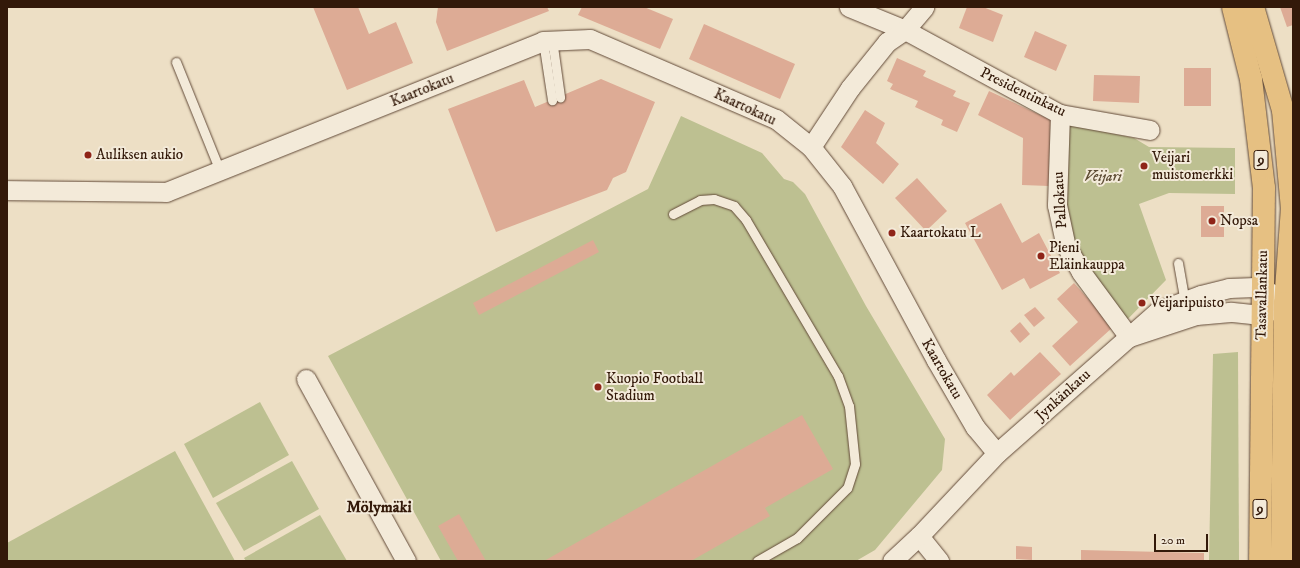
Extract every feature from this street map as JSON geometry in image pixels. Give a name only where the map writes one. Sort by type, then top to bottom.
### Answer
[{"type":"main road","name":"Tasavallankatu","points":[[1233,7],[1251,79],[1264,188],[1261,315],[1260,561]]},
{"type":"main road","name":"Tasavallankatu","points":[[1253,7],[1283,110],[1292,208],[1285,303],[1282,561]]},
{"type":"street","name":"Presidentinkatu","points":[[849,7],[905,30],[1060,114],[1150,130]]},
{"type":"street","points":[[810,147],[850,88],[887,42],[905,30],[924,7]]},
{"type":"street","name":"Kaartokatu","points":[[16,190],[166,192],[547,40],[578,37],[602,42],[776,119],[810,147],[842,186],[936,360],[975,427],[997,453]]},
{"type":"street","name":"Pallokatu","points":[[1060,114],[1057,205],[1065,244],[1081,272],[1129,337]]},
{"type":"street","points":[[1261,315],[1285,303],[1262,287]]},
{"type":"street","name":"Jynkänkatu","points":[[997,453],[1158,311],[1229,288],[1262,287]]},
{"type":"street","name":"Jynkänkatu","points":[[1129,337],[1196,315],[1230,312],[1261,315]]},
{"type":"street","points":[[306,379],[406,561]]},
{"type":"street","points":[[892,561],[919,536],[997,453]]},
{"type":"street","points":[[919,536],[939,561]]},
{"type":"lane","points":[[547,40],[556,98]]},
{"type":"lane","points":[[176,62],[220,171]]},
{"type":"lane","points":[[673,214],[700,200],[714,199],[734,206],[746,220],[838,376],[849,406],[855,464],[847,488],[797,538],[757,561]]},
{"type":"lane","points":[[1178,263],[1185,301]]},
{"type":"green space","name":"Kuopio Football Stadium","points":[[681,116],[762,153],[784,179],[793,182],[805,194],[866,306],[945,439],[942,470],[875,550],[856,561],[441,561],[328,356],[648,189]]},
{"type":"green space","name":"Veijari","points":[[1059,122],[1134,138],[1149,147],[1235,148],[1235,194],[1169,193],[1139,204],[1166,280],[1121,326],[1070,256]]},
{"type":"green space","points":[[1238,352],[1239,561],[1209,561],[1213,354]]},
{"type":"green space","points":[[260,402],[289,455],[213,498],[184,444]]},
{"type":"green space","points":[[175,451],[235,561],[7,561],[7,543]]},
{"type":"green space","points":[[292,461],[319,509],[244,551],[216,503]]},
{"type":"green space","points":[[320,515],[347,561],[246,561],[244,558]]},
{"type":"building","points":[[313,7],[358,7],[369,34],[396,22],[413,63],[347,90]]},
{"type":"building","points":[[438,7],[547,7],[549,11],[447,51],[436,22]]},
{"type":"building","points":[[582,7],[644,7],[673,19],[660,49],[578,15]]},
{"type":"building","points":[[967,7],[983,7],[1003,15],[993,42],[959,28]]},
{"type":"building","points":[[1280,7],[1293,7],[1293,25],[1287,27]]},
{"type":"building","points":[[704,24],[795,64],[780,99],[689,59]]},
{"type":"building","points":[[1035,31],[1067,45],[1056,71],[1024,57]]},
{"type":"building","points":[[897,58],[926,71],[923,76],[956,91],[953,96],[970,103],[957,132],[941,125],[943,120],[915,107],[918,101],[890,89],[893,84],[887,81]]},
{"type":"building","points":[[1184,68],[1211,68],[1211,106],[1184,106]]},
{"type":"building","points":[[1094,75],[1140,76],[1139,103],[1093,101]]},
{"type":"building","points":[[601,79],[655,102],[626,172],[613,178],[607,190],[496,232],[448,109],[524,80],[535,107]]},
{"type":"building","points":[[989,91],[1051,120],[1049,186],[1022,185],[1023,138],[978,115]]},
{"type":"building","points":[[865,110],[885,123],[876,143],[899,164],[883,184],[841,147]]},
{"type":"building","points":[[917,178],[947,211],[926,231],[895,198]]},
{"type":"building","points":[[1001,203],[1022,243],[1039,233],[1060,273],[1030,289],[1024,278],[1002,290],[965,223]]},
{"type":"building","name":"Nopsa","points":[[1201,206],[1224,206],[1224,237],[1201,237]]},
{"type":"building","points":[[593,240],[599,252],[479,315],[473,303]]},
{"type":"building","points":[[1074,283],[1113,327],[1070,366],[1052,346],[1078,322],[1057,299]]},
{"type":"building","points":[[1035,307],[1045,318],[1034,327],[1024,315]]},
{"type":"building","points":[[1020,322],[1030,334],[1020,343],[1010,331]]},
{"type":"building","points":[[1040,352],[1061,374],[1010,420],[987,395],[1011,372],[1014,376]]},
{"type":"building","points":[[802,415],[833,469],[765,508],[770,516],[691,561],[544,561]]},
{"type":"building","points":[[459,514],[486,561],[458,561],[438,526]]},
{"type":"building","points":[[1016,546],[1032,547],[1032,560],[1016,559]]},
{"type":"building","points":[[1081,550],[1204,553],[1204,561],[1081,561]]},
{"type":"place","name":"Auliksen aukio","points":[[88,155]]},
{"type":"place","name":"Veijari muistomerkki","points":[[1144,166]]},
{"type":"place","name":"Nopsa","points":[[1212,221]]},
{"type":"place","name":"Kaartokatu L","points":[[892,233]]},
{"type":"place","name":"Pieni Eläinkauppa","points":[[1041,256]]},
{"type":"place","name":"Veijaripuisto","points":[[1142,303]]},
{"type":"place","name":"Kuopio Football Stadium","points":[[598,387]]},
{"type":"district","name":"Mölymäki","points":[[379,507]]}]
